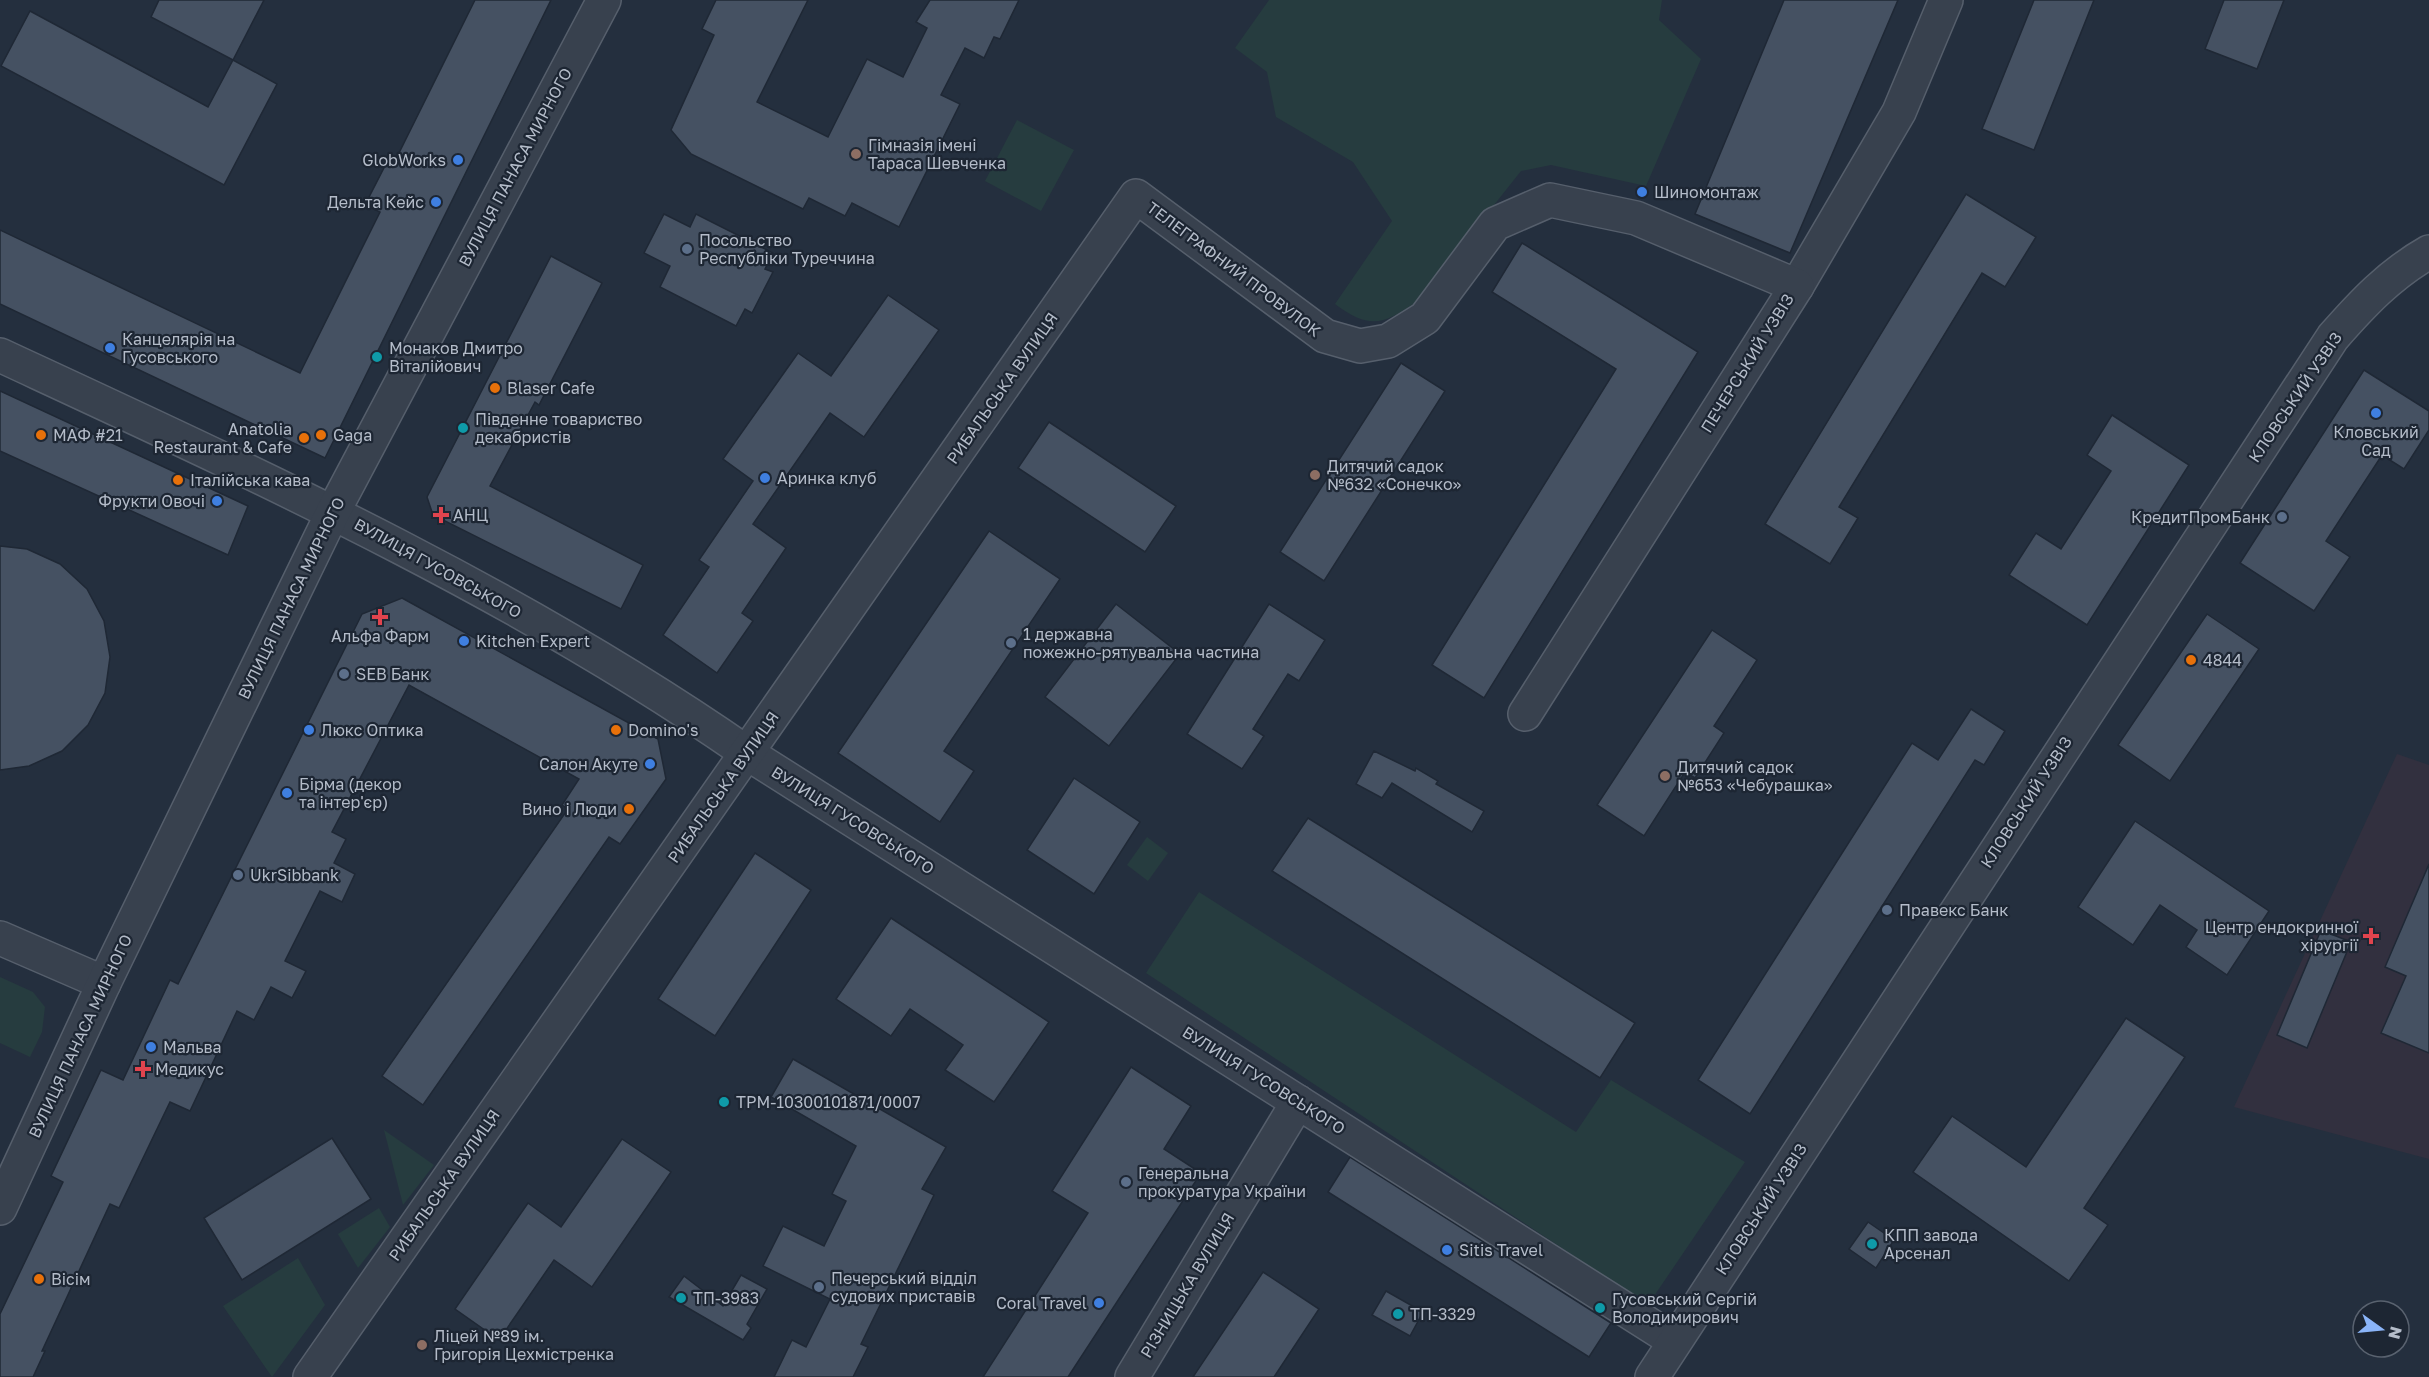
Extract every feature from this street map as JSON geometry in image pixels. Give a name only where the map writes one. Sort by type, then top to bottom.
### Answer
[{"type":"street","name":"ВУЛИЦЯ ПАНАСА МИРНОГО","points":[[0,1208],[104,983],[333,512],[604,0]]},
{"type":"street","name":"ПЕЧЕРСЬКИЙ УЗВІЗ","points":[[1525,714],[1797,286],[1899,112],[1946,0]]},
{"type":"street","name":"ТЕЛЕГРАФНИЙ ПРОВУЛОК","points":[[1136,196],[1325,336],[1360,346],[1388,341],[1425,318],[1495,224],[1550,200],[1636,218],[1797,286]]},
{"type":"street","name":"РИБАЛЬСЬКА ВУЛИЦЯ","points":[[310,1377],[1136,196]]},
{"type":"street","name":"КЛОВСЬКИЙ УЗВІЗ","points":[[1652,1377],[2333,337],[2367,298],[2405,265],[2429,252]]},
{"type":"street","name":"ВУЛИЦЯ ГУСОВСЬКОГО","points":[[0,356],[333,512],[619,669],[905,854],[1675,1341]]},
{"type":"street","points":[[0,938],[104,983]]},
{"type":"street","name":"РІЗНИЦЬКА ВУЛИЦЯ","points":[[1132,1377],[1298,1102]]},
{"type":"shaded area","name":"Центр ендокринної хірургії","points":[[2397,754],[2429,765],[2429,1159],[2234,1107]]},
{"type":"green space","points":[[1269,0],[1662,0],[1659,20],[1701,59],[1646,186],[1551,165],[1521,171],[1418,301],[1386,319],[1367,321],[1335,304],[1392,221],[1353,162],[1276,117],[1267,72],[1235,48]]},
{"type":"green space","points":[[1017,120],[1074,150],[1041,211],[985,181]]},
{"type":"green space","points":[[1147,837],[1168,853],[1148,881],[1127,865]]},
{"type":"green space","points":[[1199,892],[1576,1132],[1611,1080],[1745,1162],[1648,1305],[1146,973]]},
{"type":"green space","points":[[0,977],[33,992],[45,1007],[42,1032],[30,1057],[0,1043]]},
{"type":"green space","points":[[384,1130],[434,1165],[403,1205]]},
{"type":"green space","points":[[379,1208],[390,1227],[358,1268],[338,1234]]},
{"type":"green space","points":[[298,1258],[325,1305],[272,1377],[223,1306]]},
{"type":"building","points":[[159,0],[264,0],[233,60],[151,17]]},
{"type":"building","points":[[475,0],[551,0],[325,458],[0,304],[0,230],[300,373],[380,212],[365,205],[387,162],[393,165]]},
{"type":"building","points":[[716,0],[808,0],[757,102],[828,137],[867,59],[903,77],[927,28],[916,22],[930,0],[1019,0],[1000,39],[994,37],[984,58],[965,48],[941,95],[960,104],[899,227],[852,203],[845,216],[809,198],[803,209],[691,154],[671,130],[714,35],[702,29]]},
{"type":"building","points":[[1784,0],[1898,0],[1790,253],[1695,214]]},
{"type":"building","points":[[2034,0],[2094,0],[2034,150],[1982,129]]},
{"type":"building","points":[[2224,0],[2284,0],[2257,69],[2205,49]]},
{"type":"building","points":[[30,11],[208,107],[233,60],[277,84],[224,185],[1,66]]},
{"type":"building","points":[[1966,194],[2036,237],[2005,287],[1982,273],[1839,507],[1858,518],[1830,564],[1765,524]]},
{"type":"building","points":[[664,214],[690,227],[696,214],[773,253],[765,269],[773,272],[752,313],[745,309],[736,326],[660,287],[670,266],[644,253]]},
{"type":"building","points":[[1522,243],[1698,352],[1484,698],[1432,665],[1616,369],[1492,292]]},
{"type":"building","points":[[551,256],[602,283],[539,405],[535,402],[490,486],[643,565],[621,609],[433,515],[427,497]]},
{"type":"building","points":[[888,295],[939,330],[864,437],[830,413],[753,524],[786,548],[742,613],[753,621],[717,673],[663,635],[709,567],[699,560],[753,481],[723,459],[798,353],[831,376]]},
{"type":"building","points":[[1401,363],[1445,391],[1324,581],[1280,552]]},
{"type":"building","points":[[2364,370],[2429,411],[2429,430],[2404,469],[2382,455],[2326,541],[2350,557],[2314,611],[2240,563]]},
{"type":"building","points":[[0,391],[248,506],[228,555],[0,451]]},
{"type":"building","points":[[2112,415],[2189,465],[2087,625],[2009,575],[2036,533],[2061,549],[2111,471],[2087,455]]},
{"type":"building","points":[[1049,422],[1176,506],[1145,552],[1018,468]]},
{"type":"building","points":[[989,531],[1060,579],[944,751],[974,771],[940,822],[838,753]]},
{"type":"building","points":[[0,546],[27,549],[60,564],[87,589],[104,621],[110,657],[105,693],[88,725],[62,751],[29,766],[0,770]]},
{"type":"building","points":[[402,598],[658,739],[666,779],[620,844],[609,837],[423,1105],[382,1076],[568,809],[562,805],[579,779],[409,685],[332,832],[346,839],[334,863],[355,874],[342,902],[320,891],[285,961],[306,971],[292,998],[271,987],[254,1020],[237,1011],[190,1111],[170,1102],[119,1208],[110,1204],[42,1351],[45,1351],[33,1377],[0,1377],[0,1314],[63,1182],[51,1176],[101,1070],[123,1080],[170,980],[178,984],[362,614]]},
{"type":"building","points":[[1116,604],[1180,654],[1109,746],[1045,697]]},
{"type":"building","points":[[1269,604],[1325,640],[1299,681],[1288,674],[1253,729],[1264,736],[1242,769],[1187,734]]},
{"type":"building","points":[[2207,614],[2259,649],[2170,781],[2118,745]]},
{"type":"building","points":[[1712,630],[1757,660],[1714,726],[1724,733],[1695,778],[1685,772],[1644,836],[1597,805]]},
{"type":"building","points":[[1971,709],[2005,731],[1984,765],[1975,760],[1750,1114],[1698,1080],[1912,743],[1938,760]]},
{"type":"building","points":[[1374,751],[1415,771],[1416,768],[1438,781],[1436,784],[1484,811],[1472,832],[1392,783],[1382,798],[1356,784]]},
{"type":"building","points":[[1074,778],[1140,822],[1094,894],[1027,850]]},
{"type":"building","points":[[1308,818],[1635,1023],[1600,1078],[1272,871]]},
{"type":"building","points":[[2135,821],[2269,911],[2227,975],[2186,947],[2197,930],[2160,905],[2133,945],[2078,907]]},
{"type":"building","points":[[755,853],[811,890],[715,1036],[658,999]]},
{"type":"building","points":[[2429,864],[2429,1053],[2381,1033],[2406,976],[2385,967]]},
{"type":"building","points":[[891,918],[1049,1022],[994,1102],[945,1070],[963,1045],[910,1009],[891,1036],[836,999]]},
{"type":"building","points":[[2321,930],[2351,942],[2307,1048],[2277,1035]]},
{"type":"building","points":[[2126,1018],[2185,1057],[2084,1208],[2108,1225],[2069,1281],[1913,1172],[1952,1116],[2026,1167]]},
{"type":"building","points":[[793,1059],[946,1147],[922,1189],[934,1195],[861,1344],[868,1347],[853,1377],[774,1377],[792,1340],[806,1347],[830,1299],[763,1266],[783,1226],[824,1246],[846,1201],[832,1194],[856,1146],[771,1097]]},
{"type":"building","name":"Генеральна прокуратура України","points":[[1131,1067],[1191,1106],[1164,1149],[1201,1173],[1068,1377],[983,1377],[1088,1213],[1052,1191]]},
{"type":"building","points":[[332,1138],[371,1199],[242,1280],[204,1218]]},
{"type":"building","points":[[622,1139],[671,1172],[592,1287],[554,1260],[499,1340],[455,1309],[528,1203],[561,1227]]},
{"type":"building","points":[[1350,1157],[1611,1323],[1589,1357],[1328,1192]]},
{"type":"building","name":"КПП завода Арсенал","points":[[1868,1222],[1894,1240],[1876,1268],[1849,1249]]},
{"type":"building","points":[[1263,1272],[1319,1309],[1274,1377],[1193,1377]]},
{"type":"building","points":[[741,1275],[767,1289],[747,1324],[751,1328],[743,1340],[669,1297],[684,1276],[723,1306]]},
{"type":"building","name":"ТП-3329","points":[[1386,1291],[1423,1312],[1410,1336],[1372,1315]]},
{"type":"place","name":"Гімназія імені Тараса Шевченка","points":[[856,154]]},
{"type":"place","name":"GlobWorks","points":[[458,160]]},
{"type":"place","name":"Шиномонтаж","points":[[1642,192]]},
{"type":"place","name":"Дельта Кейс","points":[[436,202]]},
{"type":"place","name":"Посольство Республіки Туреччина","points":[[687,249]]},
{"type":"place","name":"Канцелярія на Гусовського","points":[[110,348]]},
{"type":"place","name":"Монаков Дмитро Віталійович","points":[[377,357]]},
{"type":"place","name":"Blaser Cafe","points":[[495,388]]},
{"type":"place","name":"Кловський Сад","points":[[2376,413]]},
{"type":"place","name":"Південне товариство декабристів","points":[[463,428]]},
{"type":"place","name":"МАФ #21","points":[[41,435]]},
{"type":"place","name":"Gaga","points":[[321,435]]},
{"type":"place","name":"Anatolia Restaurant & Cafe","points":[[304,438]]},
{"type":"place","name":"Дитячий садок №632 «Сонечко»","points":[[1315,475]]},
{"type":"place","name":"Аринка клуб","points":[[765,478]]},
{"type":"place","name":"Італійська кава","points":[[178,480]]},
{"type":"place","name":"Фрукти Овочі","points":[[217,501]]},
{"type":"place","name":"АНЦ","points":[[441,515]]},
{"type":"place","name":"КредитПромБанк","points":[[2282,517]]},
{"type":"place","name":"Альфа Фарм","points":[[380,617]]},
{"type":"place","name":"Kitchen Expert","points":[[464,641]]},
{"type":"place","name":"1 державна пожежно-рятувальна частина","points":[[1011,643]]},
{"type":"place","name":"4844","points":[[2191,660]]},
{"type":"place","name":"SEB Банк","points":[[344,674]]},
{"type":"place","name":"Люкс Оптика","points":[[309,730]]},
{"type":"place","name":"Domino's","points":[[616,730]]},
{"type":"place","name":"Салон Акуте","points":[[650,764]]},
{"type":"place","name":"Дитячий садок №653 «Чебурашка»","points":[[1665,776]]},
{"type":"place","name":"Бірма (декор та інтер'єр)","points":[[287,793]]},
{"type":"place","name":"Вино і Люди","points":[[629,809]]},
{"type":"place","name":"UkrSibbank","points":[[238,875]]},
{"type":"place","name":"Правекс Банк","points":[[1887,910]]},
{"type":"place","name":"Центр ендокринної хірургії","points":[[2371,936]]},
{"type":"place","name":"Мальва","points":[[151,1047]]},
{"type":"place","name":"Медикус","points":[[143,1069]]},
{"type":"place","name":"ТРМ-10300101871/0007","points":[[724,1102]]},
{"type":"place","name":"Генеральна прокуратура України","points":[[1126,1182]]},
{"type":"place","name":"КПП завода Арсенал","points":[[1872,1244]]},
{"type":"place","name":"Sitis Travel","points":[[1447,1250]]},
{"type":"place","name":"Вісім","points":[[39,1279]]},
{"type":"place","name":"Печерський відділ судових приставів","points":[[819,1287]]},
{"type":"place","name":"ТП-3983","points":[[681,1298]]},
{"type":"place","name":"Coral Travel","points":[[1099,1303]]},
{"type":"place","name":"Гусовський Сергій Володимирович","points":[[1600,1308]]},
{"type":"place","name":"ТП-3329","points":[[1398,1314]]},
{"type":"place","name":"Ліцей №89 ім. Григорія Цехмістренка","points":[[422,1345]]}]
